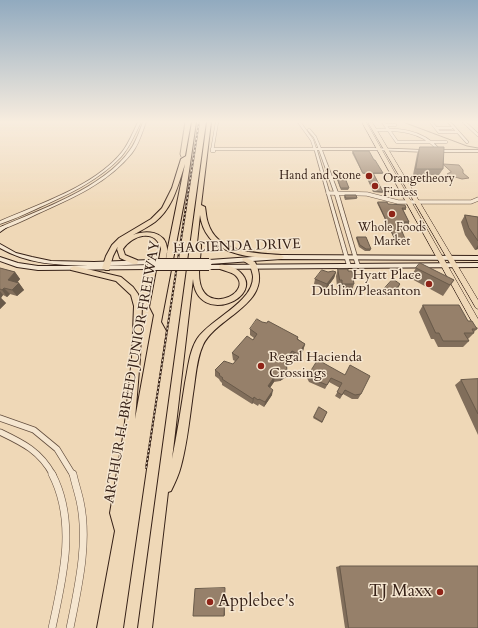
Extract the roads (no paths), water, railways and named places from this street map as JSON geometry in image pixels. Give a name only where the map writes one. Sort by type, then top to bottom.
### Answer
[{"type":"highway","name":"ARTHUR H. BREED JUNIOR FREEWAY","points":[[104,628],[158,318],[183,192],[189,151]]},
{"type":"highway","points":[[191,272],[186,264],[201,151]]},
{"type":"highway","points":[[145,628],[205,151]]},
{"type":"highway","points":[[106,265],[111,251],[118,241],[156,218],[164,209],[184,159],[188,155]]},
{"type":"highway","points":[[200,197],[204,226],[214,240],[226,248],[243,253],[281,257]]},
{"type":"highway","points":[[116,628],[162,331],[154,307],[164,249],[163,241],[151,234],[142,234],[132,236],[124,242],[120,249],[121,253],[125,258],[135,262]]},
{"type":"highway","points":[[195,234],[199,238],[198,288],[206,300],[216,302],[226,301],[241,293],[243,288],[241,278],[238,274],[222,267]]},
{"type":"highway","points":[[162,497],[175,466],[197,349],[207,332],[214,324],[238,307],[250,296],[255,283],[256,271],[253,264],[245,260]]},
{"type":"highway","points":[[74,268],[118,279],[134,294],[138,306],[136,358],[129,431],[116,513],[120,533]]},
{"type":"main road","points":[[381,151],[478,325]]},
{"type":"main road","points":[[388,151],[478,306]]},
{"type":"main road","name":"HACIENDA DRIVE","points":[[0,246],[16,255],[35,260],[106,265],[209,264],[281,257],[478,258]]},
{"type":"main road","name":"HACIENDA DRIVE","points":[[0,259],[28,267],[74,268],[135,262],[150,265]]},
{"type":"main road","name":"HACIENDA DRIVE","points":[[209,264],[222,267],[478,265]]},
{"type":"street","points":[[0,222],[67,192],[100,173],[115,161],[124,151]]},
{"type":"street","points":[[2,229],[79,192],[105,176],[120,164],[131,151]]},
{"type":"street","points":[[315,151],[346,257],[350,266]]},
{"type":"street","points":[[320,151],[336,193],[358,266]]},
{"type":"street","points":[[328,193],[367,194],[398,202],[471,202],[478,199]]},
{"type":"street","points":[[0,418],[24,424],[39,432],[51,442],[62,455],[77,487],[82,508],[84,534],[82,565],[70,628]]},
{"type":"street","points":[[0,432],[28,444],[39,454],[48,466],[62,496],[66,516],[67,540],[65,568],[52,628]]},
{"type":"waterway","points":[[180,151],[181,157]]},
{"type":"railway","points":[[146,468],[195,151]]},
{"type":"place","name":"Hand and Stone","points":[[369,176]]},
{"type":"place","name":"Orangetheory Fitness","points":[[375,186]]},
{"type":"place","name":"Whole Foods Market","points":[[392,214]]},
{"type":"place","name":"Hyatt Place Dublin/Pleasanton","points":[[429,284]]},
{"type":"place","name":"Regal Hacienda Crossings","points":[[261,366]]},
{"type":"place","name":"TJ Maxx","points":[[440,592]]},
{"type":"place","name":"Applebee's","points":[[210,602]]}]
